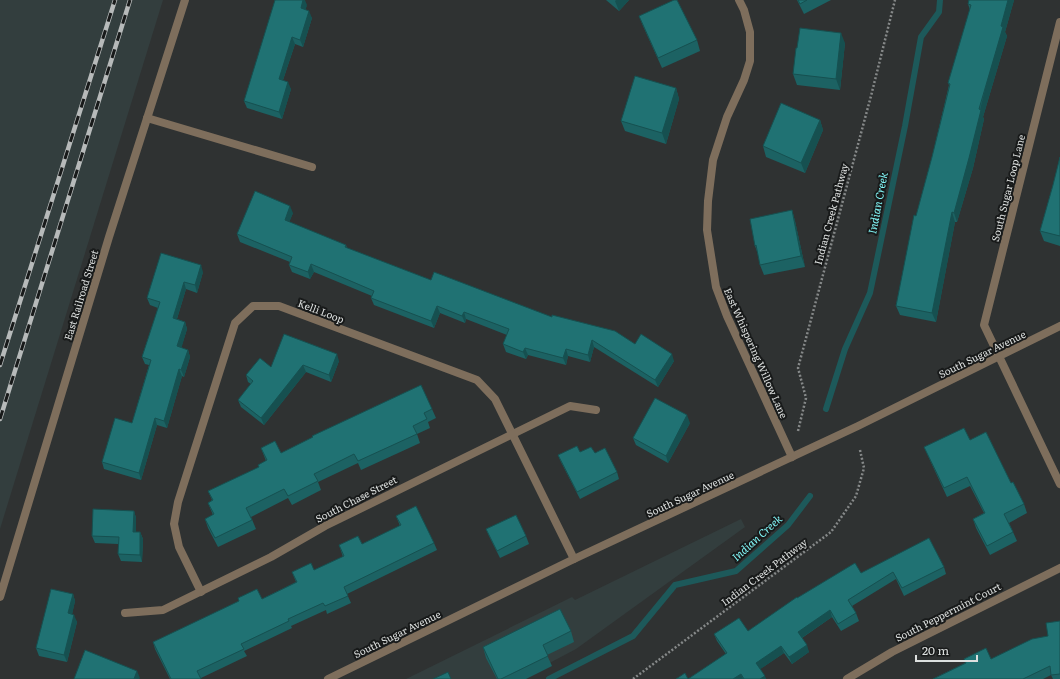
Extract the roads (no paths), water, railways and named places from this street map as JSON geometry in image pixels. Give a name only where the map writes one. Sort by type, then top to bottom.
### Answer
[{"type":"street","name":"East Railroad Street","points":[[0,597],[109,237],[185,0]]},
{"type":"street","name":"East Whispering Willow Lane","points":[[739,0],[744,10],[750,32],[750,61],[744,80],[727,117],[713,160],[708,201],[707,230],[716,287],[727,316],[792,457]]},
{"type":"street","name":"South Sugar Loop Lane","points":[[1060,22],[984,324],[1060,484]]},
{"type":"street","points":[[147,118],[312,168]]},
{"type":"street","name":"Kelli Loop","points":[[201,592],[178,547],[174,524],[178,502],[235,323],[253,306],[279,306],[477,380],[495,399],[574,559]]},
{"type":"street","name":"South Sugar Avenue","points":[[328,679],[574,559],[792,457],[1060,326]]},
{"type":"street","name":"South Chase Street","points":[[126,613],[163,610],[271,557],[325,526],[512,433],[570,406],[596,410]]},
{"type":"street","name":"South Peppermint Court","points":[[847,679],[892,652],[1060,568]]},
{"type":"waterway","name":"Indian Creek","points":[[826,409],[845,349],[870,293],[905,126],[921,37],[939,12],[940,0]]},
{"type":"waterway","name":"Indian Creek","points":[[549,679],[633,636],[675,585],[736,571],[788,525],[810,496]]},
{"type":"railway","points":[[0,365],[115,0]]},
{"type":"railway","points":[[0,419],[130,0]]}]
